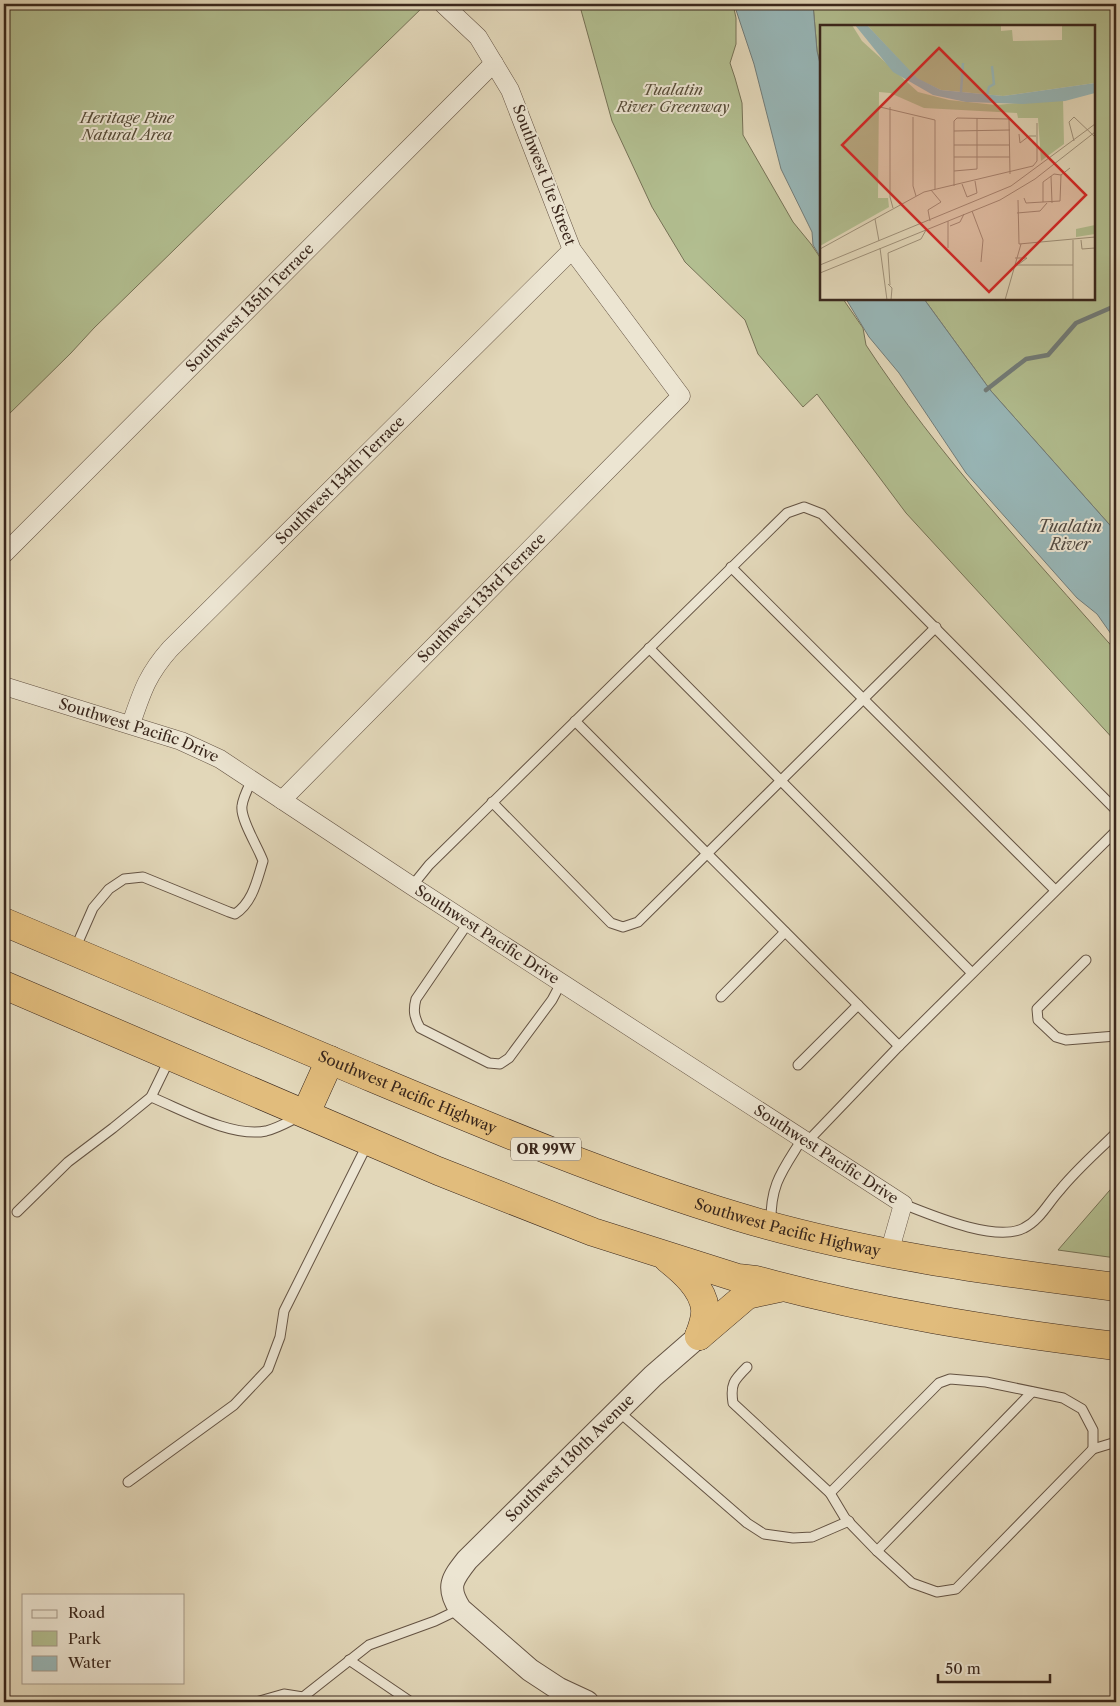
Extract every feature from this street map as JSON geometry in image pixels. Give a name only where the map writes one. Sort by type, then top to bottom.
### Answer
[{"type":"highway","name":"Southwest Pacific Highway","points":[[4,922],[579,1163],[661,1191],[772,1226],[889,1253],[960,1266],[1116,1287]]},
{"type":"highway","points":[[4,985],[438,1171],[576,1225],[660,1254],[738,1278],[756,1280],[862,1306],[935,1320],[1116,1346]]},
{"type":"highway","points":[[306,1113],[330,1060]]},
{"type":"highway","points":[[660,1254],[682,1270],[701,1295],[705,1309],[704,1323],[699,1336]]},
{"type":"highway","points":[[699,1336],[747,1295],[783,1288]]},
{"type":"street","name":"Southwest Ute Street","points":[[443,4],[478,37],[510,90],[572,250],[681,396]]},
{"type":"street","name":"Southwest 135th Terrace","points":[[4,554],[494,63]]},
{"type":"street","name":"Southwest 134th Terrace","points":[[131,724],[148,679],[170,649],[572,250]]},
{"type":"street","name":"Southwest 133rd Terrace","points":[[282,800],[681,396]]},
{"type":"street","name":"Southwest Pacific Drive","points":[[4,686],[131,724],[220,759],[412,886],[903,1204],[889,1253]]},
{"type":"street","name":"Southwest 130th Avenue","points":[[456,1599],[452,1580],[467,1560],[618,1410],[699,1336]]},
{"type":"street","points":[[456,1599],[530,1670],[559,1689],[586,1702]]},
{"type":"lane","points":[[412,886],[429,865],[492,802],[731,567],[787,513],[804,507],[822,514],[1116,810]]},
{"type":"lane","points":[[731,567],[1055,890]]},
{"type":"lane","points":[[492,802],[611,923],[623,927],[638,922],[936,627]]},
{"type":"lane","points":[[649,648],[972,974]]},
{"type":"lane","points":[[575,721],[899,1046]]},
{"type":"lane","points":[[73,951],[93,908],[109,889],[124,879],[143,877],[229,912],[236,914],[242,910],[250,900],[263,861],[256,843],[249,833],[241,807],[252,780]]},
{"type":"lane","points":[[772,1226],[771,1206],[778,1178],[804,1140],[1116,831],[1116,828]]},
{"type":"lane","points":[[468,922],[416,999],[415,1019],[420,1028],[489,1063],[500,1064],[509,1058],[552,1000],[562,983]]},
{"type":"lane","points":[[721,997],[785,932]]},
{"type":"lane","points":[[1086,960],[1037,1009],[1038,1020],[1056,1037],[1066,1040],[1116,1036]]},
{"type":"lane","points":[[798,1065],[858,1005]]},
{"type":"lane","points":[[17,1212],[68,1162],[151,1097],[171,1056]]},
{"type":"lane","points":[[151,1097],[234,1131],[266,1131],[306,1113]]},
{"type":"lane","points":[[903,1204],[954,1223],[982,1230],[999,1233],[1023,1229],[1034,1222],[1060,1189],[1116,1133]]},
{"type":"lane","points":[[128,1482],[234,1405],[268,1369],[280,1337],[284,1312],[369,1140]]},
{"type":"lane","points":[[747,1367],[736,1378],[731,1389],[733,1403],[830,1493],[849,1521],[877,1551],[912,1583],[937,1592],[956,1589],[1093,1449],[1116,1442]]},
{"type":"lane","points":[[830,1493],[939,1383],[950,1379],[986,1382],[1062,1398],[1082,1409],[1093,1430],[1093,1449]]},
{"type":"lane","points":[[877,1551],[1032,1392]]},
{"type":"lane","points":[[618,1410],[747,1523],[764,1534],[793,1538],[812,1537],[849,1521]]},
{"type":"lane","points":[[256,1702],[284,1694],[306,1700],[349,1660],[369,1645],[435,1621],[456,1599]]},
{"type":"lane","points":[[349,1660],[411,1702]]},
{"type":"green space","name":"Heritage Pine Natural Area","points":[[4,4],[426,4],[94,328],[4,419]]},
{"type":"green space","name":"Tualatin River Greenway","points":[[581,4],[733,4],[736,18],[736,44],[730,63],[742,103],[743,135],[793,222],[820,258],[820,300],[844,300],[863,328],[866,345],[923,425],[985,502],[1116,651],[1116,742],[906,513],[817,394],[803,407],[758,354],[745,320],[685,262],[652,207],[612,121],[581,10]]},
{"type":"green space","points":[[813,4],[1116,4],[1116,532],[991,391],[925,300],[1095,300],[1095,25],[820,25],[820,64]]},
{"type":"green space","points":[[1116,1183],[1116,1258],[1058,1250]]},
{"type":"water","points":[[734,4],[813,4],[820,64],[820,256],[813,245],[812,232],[781,169],[754,64]]},
{"type":"water","name":"Tualatin River","points":[[847,300],[925,300],[991,391],[1116,532],[1116,641],[1097,614],[1077,598],[966,473],[899,373],[869,337]]},
{"type":"waterway","points":[[986,390],[1026,359],[1048,355],[1076,323],[1115,306],[1116,303]]}]
